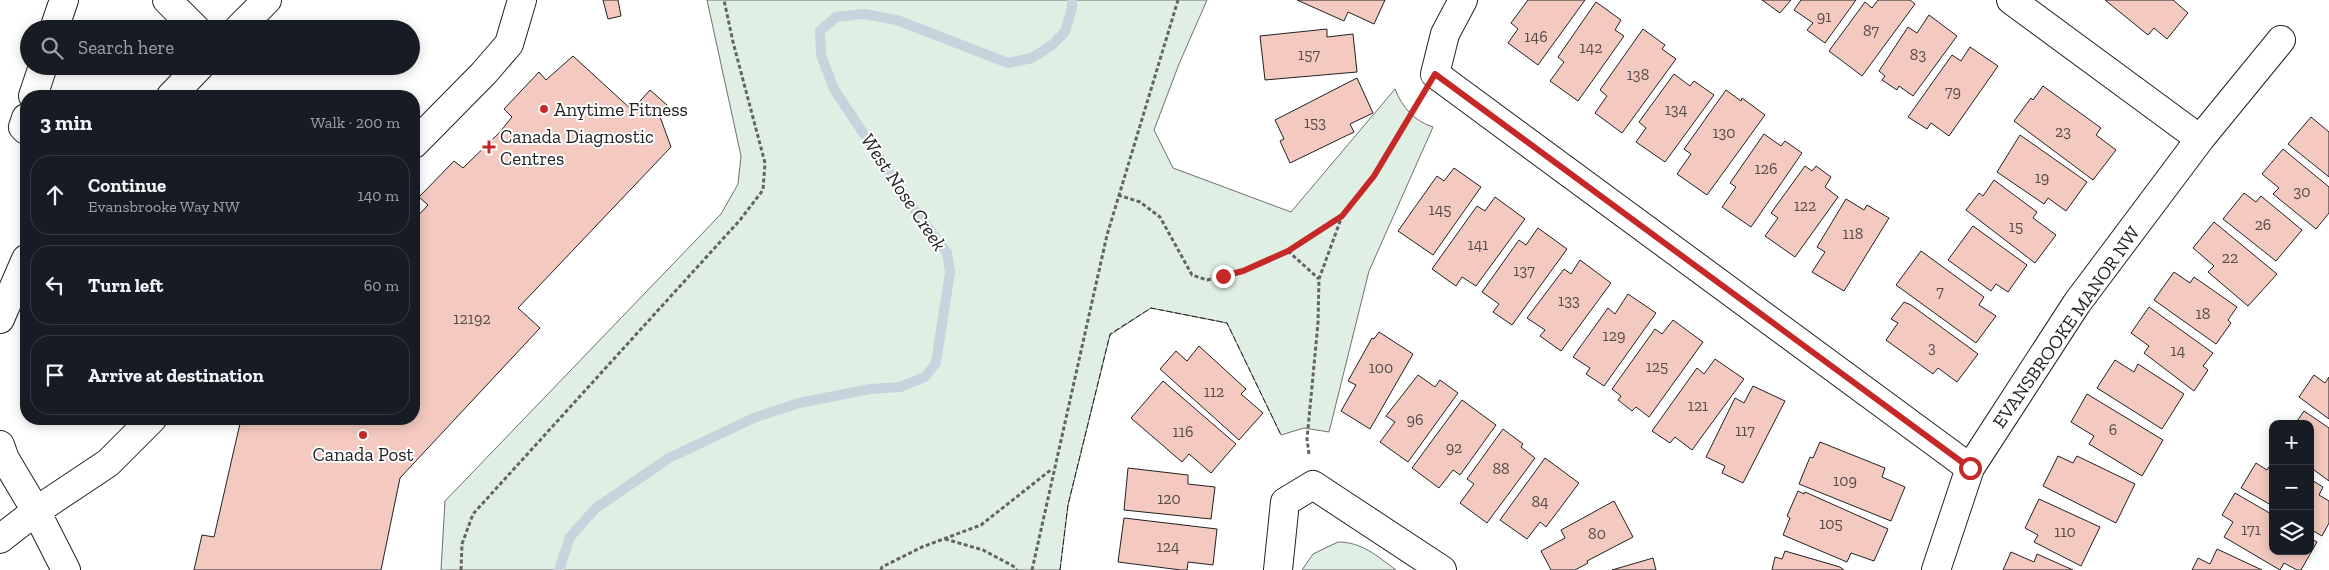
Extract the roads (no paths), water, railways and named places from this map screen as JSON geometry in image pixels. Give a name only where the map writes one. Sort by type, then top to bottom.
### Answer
[{"type":"street","points":[[57,20],[64,0]]},
{"type":"street","points":[[247,20],[267,0]]},
{"type":"street","points":[[420,138],[484,73],[509,44],[523,3],[522,0]]},
{"type":"street","points":[[1463,0],[1445,34],[1435,74],[1970,468]]},
{"type":"street","points":[[2011,0],[2200,139]]},
{"type":"street","points":[[173,3],[188,20]]},
{"type":"street","name":"EVANSBROOKE MANOR NW","points":[[1936,570],[1970,468],[2077,303],[2200,139],[2281,40]]},
{"type":"street","points":[[35,90],[40,75]]},
{"type":"street","points":[[176,90],[191,75]]},
{"type":"street","points":[[0,319],[20,273]]},
{"type":"street","points":[[0,539],[36,511],[108,463],[146,425]]},
{"type":"street","points":[[0,445],[5,459],[36,511],[66,570]]},
{"type":"street","points":[[1278,570],[1285,502],[1313,485],[1442,570]]},
{"type":"waterway","name":"West Nose Creek","points":[[559,570],[570,537],[596,508],[669,458],[756,417],[799,403],[870,389],[900,387],[925,377],[936,363],[950,272],[947,253],[911,205],[834,89],[821,55],[820,31],[836,17],[864,14],[897,20],[1008,63],[1032,58],[1052,45],[1065,32],[1072,8],[1072,0]]},
{"type":"place","name":"Anytime Fitness","points":[[544,109]]},
{"type":"place","name":"Canada Diagnostic Centres","points":[[489,147]]},
{"type":"place","name":"Canada Post","points":[[363,435]]}]
